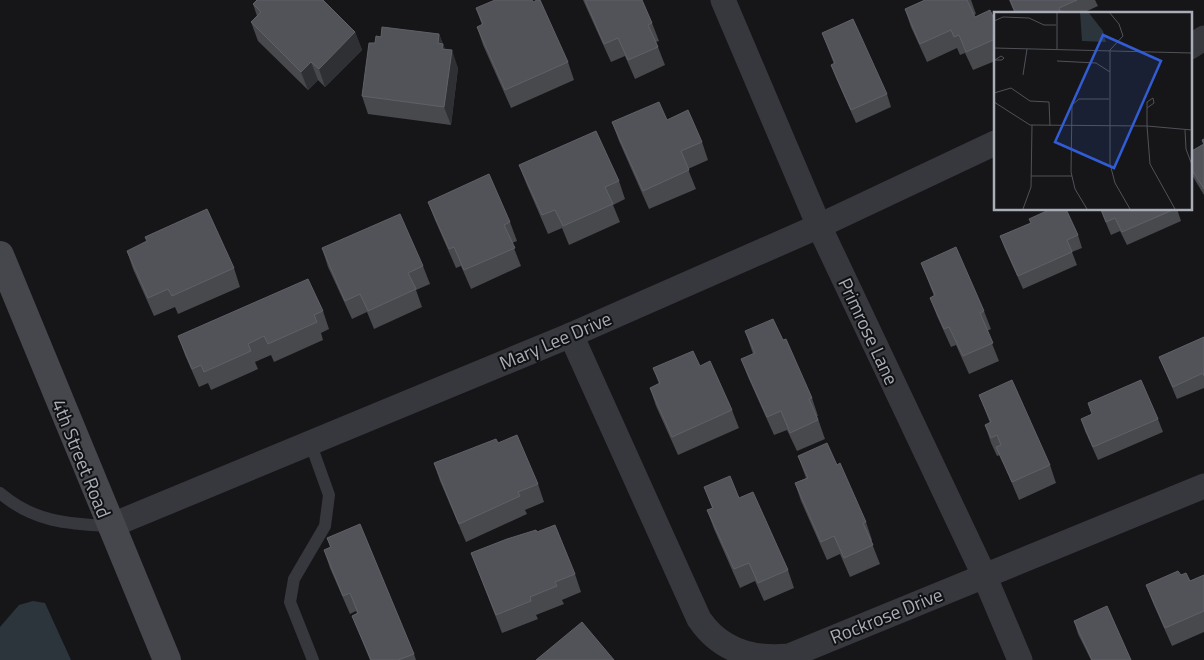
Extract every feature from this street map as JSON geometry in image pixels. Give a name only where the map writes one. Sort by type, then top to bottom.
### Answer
[{"type":"street","name":"Primrose Lane","points":[[723,0],[819,226],[984,575],[1020,660]]},
{"type":"street","points":[[1192,46],[1204,38]]},
{"type":"street","name":"Mary Lee Drive","points":[[110,526],[571,334],[819,226],[994,143]]},
{"type":"street","name":"4th Street Road","points":[[0,255],[110,526],[167,660]]},
{"type":"street","name":"Rockrose Drive","points":[[571,334],[699,619],[715,640],[725,648],[756,659],[783,657],[1204,486]]},
{"type":"lane","points":[[310,442],[329,495],[325,526],[294,579],[290,602],[313,660]]},
{"type":"lane","points":[[0,493],[34,515],[65,524],[110,526]]},
{"type":"shaded area","points":[[33,601],[45,603],[71,660],[0,660],[0,627],[19,605]]},
{"type":"building","points":[[257,0],[323,0],[355,32],[319,69],[311,62],[301,72],[251,22],[261,12],[253,4]]},
{"type":"building","points":[[495,0],[532,0],[533,2],[540,0],[568,62],[505,90],[477,27],[483,24],[476,8]]},
{"type":"building","points":[[585,0],[642,0],[652,23],[648,25],[658,47],[628,60],[618,38],[604,44]]},
{"type":"building","points":[[925,0],[967,0],[975,17],[990,10],[994,19],[994,39],[966,52],[959,35],[954,37],[951,30],[920,44],[905,9]]},
{"type":"building","points":[[1010,0],[1077,0],[1059,8],[1061,12],[1015,12]]},
{"type":"building","points":[[853,19],[887,94],[851,110],[831,65],[835,63],[822,33]]},
{"type":"building","points":[[382,27],[439,34],[438,43],[443,44],[442,49],[452,50],[444,107],[362,96],[369,43],[375,43],[376,36],[381,37]]},
{"type":"building","points":[[659,102],[667,120],[688,110],[702,142],[681,151],[689,170],[643,191],[612,122]]},
{"type":"building","points":[[596,131],[619,181],[605,187],[613,204],[563,226],[555,210],[542,215],[519,165]]},
{"type":"building","points":[[1204,144],[1204,189],[1192,170],[1192,151]]},
{"type":"building","points":[[489,174],[510,222],[504,225],[515,248],[464,270],[454,247],[449,249],[428,202]]},
{"type":"building","points":[[207,209],[234,268],[172,296],[168,289],[148,298],[127,251],[147,241],[145,237]]},
{"type":"building","points":[[1049,210],[1066,210],[1078,235],[1067,240],[1072,252],[1018,276],[1000,236],[1031,223],[1029,219]]},
{"type":"building","points":[[1101,210],[1173,210],[1122,232],[1115,218],[1106,222]]},
{"type":"building","points":[[400,214],[423,266],[408,273],[416,289],[368,311],[360,294],[345,301],[322,248]]},
{"type":"building","points":[[956,247],[984,311],[980,313],[993,343],[963,356],[949,327],[944,329],[930,298],[935,295],[921,263]]},
{"type":"building","points":[[308,279],[323,311],[314,315],[317,322],[268,344],[264,336],[248,344],[251,351],[204,372],[201,365],[192,369],[178,336]]},
{"type":"building","points":[[773,319],[783,340],[786,339],[812,398],[809,399],[818,420],[790,433],[781,411],[767,417],[741,359],[755,353],[745,331]]},
{"type":"building","points":[[1204,337],[1204,376],[1203,373],[1173,387],[1159,357]]},
{"type":"building","points":[[693,351],[700,366],[710,361],[732,410],[672,437],[650,388],[660,383],[653,368]]},
{"type":"building","points":[[1012,380],[1050,465],[1012,482],[996,447],[1001,445],[997,435],[991,438],[985,425],[991,422],[979,395]]},
{"type":"building","points":[[1141,380],[1158,419],[1093,447],[1081,419],[1092,414],[1088,403]]},
{"type":"building","points":[[517,435],[538,484],[518,492],[520,496],[459,524],[434,463],[496,439],[498,443]]},
{"type":"building","points":[[827,443],[837,465],[840,463],[866,522],[863,523],[873,545],[844,558],[834,536],[821,542],[795,483],[808,478],[798,456]]},
{"type":"building","points":[[730,476],[739,498],[753,492],[788,570],[758,583],[749,563],[734,569],[707,510],[713,508],[704,487]]},
{"type":"building","points":[[360,524],[414,654],[398,660],[371,660],[352,616],[358,613],[350,593],[343,596],[324,550],[331,547],[327,538]]},
{"type":"building","points":[[555,525],[575,574],[555,582],[557,586],[530,597],[531,601],[496,615],[471,553],[507,539],[536,530],[537,532]]},
{"type":"building","points":[[1178,571],[1181,575],[1186,573],[1190,581],[1204,575],[1204,611],[1165,628],[1146,585]]},
{"type":"building","points":[[1107,606],[1131,660],[1092,660],[1074,621]]},
{"type":"building","points":[[582,622],[614,660],[536,660]]}]
